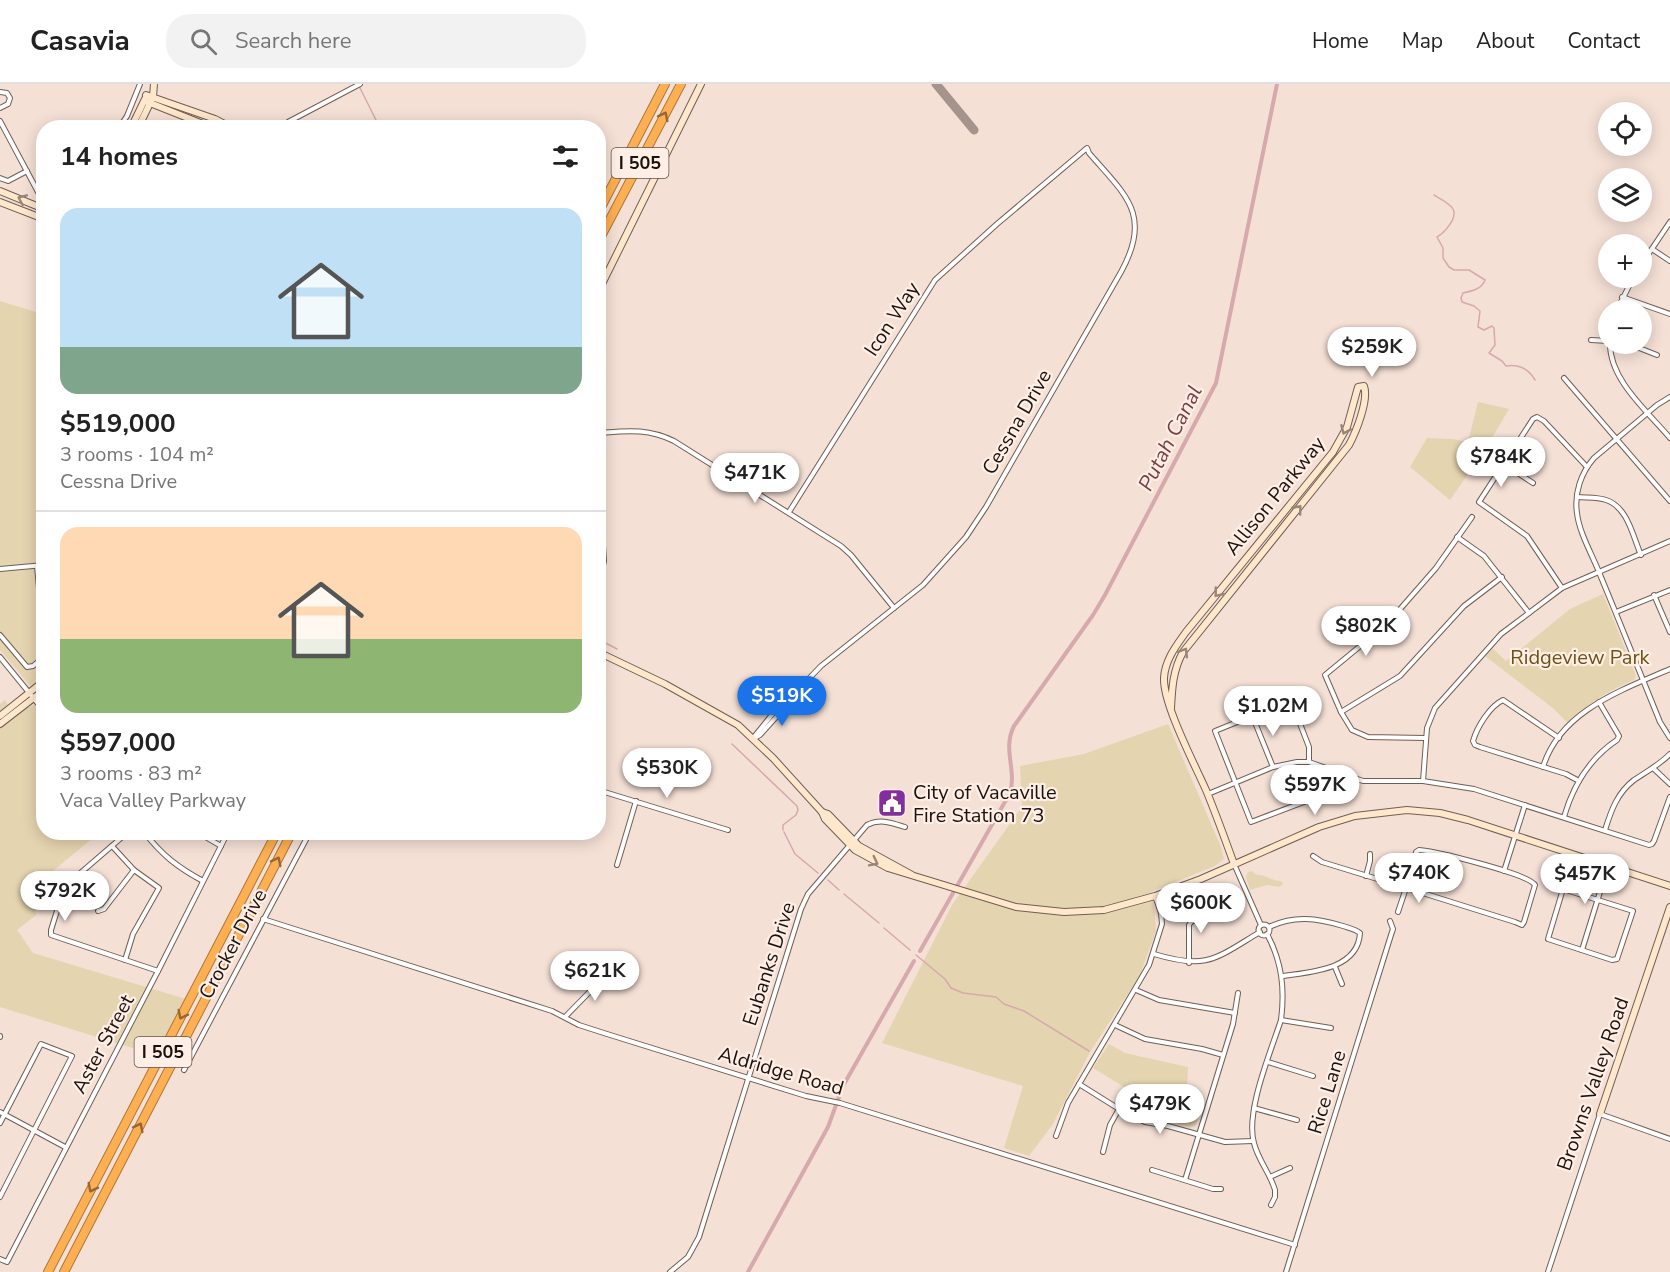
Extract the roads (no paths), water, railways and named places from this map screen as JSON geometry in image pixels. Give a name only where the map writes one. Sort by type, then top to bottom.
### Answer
[{"type":"highway","name":"I 505","points":[[606,198],[665,84]]},
{"type":"highway","name":"I 505","points":[[606,227],[681,84]]},
{"type":"highway","name":"I 505","points":[[48,1272],[273,840]]},
{"type":"highway","name":"I 505","points":[[64,1272],[288,840]]},
{"type":"street","points":[[124,120],[140,84]]},
{"type":"street","points":[[292,120],[360,84]]},
{"type":"street","points":[[606,276],[701,84]]},
{"type":"street","points":[[141,120],[153,86]]},
{"type":"street","points":[[0,92],[7,93],[10,98],[8,104],[0,108]]},
{"type":"street","points":[[136,120],[148,99]]},
{"type":"street","points":[[148,99],[195,120]]},
{"type":"street","points":[[148,99],[217,120]]},
{"type":"street","points":[[0,121],[36,188]]},
{"type":"street","name":"Cessna Drive","points":[[753,739],[783,701],[790,698],[829,659],[923,585],[955,550],[979,518],[1131,254],[1135,229],[1129,202],[1122,190],[1087,148],[1058,173]]},
{"type":"street","points":[[0,178],[8,181],[27,171]]},
{"type":"street","name":"Icon Way","points":[[789,512],[935,280],[962,254],[1058,173]]},
{"type":"street","points":[[0,191],[36,206]]},
{"type":"street","points":[[0,202],[36,216]]},
{"type":"street","points":[[1670,222],[1652,249],[1670,261]]},
{"type":"street","points":[[1621,300],[1627,288]]},
{"type":"street","points":[[1622,297],[1670,314]]},
{"type":"street","points":[[1591,340],[1598,341]]},
{"type":"street","points":[[1652,353],[1657,355]]},
{"type":"street","points":[[1610,354],[1615,370],[1623,383],[1670,438]]},
{"type":"street","points":[[1564,378],[1670,501]]},
{"type":"street","name":"Allison Parkway","points":[[1171,708],[1172,682],[1183,652],[1349,445],[1360,418],[1366,392],[1364,386],[1358,387],[1347,427],[1333,452],[1178,644],[1167,665],[1164,678],[1166,700],[1207,794],[1234,864]]},
{"type":"street","points":[[1670,397],[1648,412],[1587,467],[1580,481],[1576,513],[1660,722],[1670,738]]},
{"type":"street","points":[[1562,588],[1527,536],[1479,502],[1533,419],[1537,417],[1544,420],[1587,467]]},
{"type":"street","points":[[606,432],[641,430],[665,436],[841,546],[894,608]]},
{"type":"street","points":[[1504,464],[1533,483]]},
{"type":"street","points":[[1577,497],[1608,501],[1616,506],[1628,522],[1641,555]]},
{"type":"street","points":[[1425,738],[1368,737],[1352,730],[1341,712],[1325,675],[1387,624],[1436,568],[1472,518]]},
{"type":"street","points":[[1457,537],[1484,556],[1529,613]]},
{"type":"street","points":[[1423,781],[1425,738],[1430,719],[1441,700],[1494,642],[1562,588],[1670,541]]},
{"type":"street","points":[[0,570],[36,566]]},
{"type":"street","points":[[1341,712],[1400,676],[1464,606],[1502,577]]},
{"type":"street","points":[[1616,612],[1670,590]]},
{"type":"street","points":[[1654,595],[1670,632]]},
{"type":"street","points":[[0,635],[27,667],[36,664]]},
{"type":"street","points":[[606,656],[723,715],[753,739],[822,812],[828,814],[851,842],[912,875],[1016,907],[1065,912],[1104,910],[1155,896],[1319,827],[1375,812],[1407,810],[1440,813],[1468,820],[1670,886]]},
{"type":"street","points":[[0,657],[36,702]]},
{"type":"street","points":[[1543,767],[1559,738],[1583,713],[1599,702],[1670,669]]},
{"type":"street","points":[[0,724],[36,690]]},
{"type":"street","points":[[0,716],[36,694]]},
{"type":"street","points":[[1559,738],[1503,700],[1498,702],[1485,718],[1474,735],[1473,741],[1475,745],[1579,781]]},
{"type":"street","points":[[1309,762],[1309,747],[1290,701],[1215,731],[1251,822],[1317,797],[1330,786],[1337,772]]},
{"type":"street","points":[[1564,817],[1579,781],[1596,758],[1619,736],[1599,702]]},
{"type":"street","points":[[1252,715],[1273,767]]},
{"type":"street","points":[[1605,830],[1618,797],[1632,782],[1670,754]]},
{"type":"street","points":[[1207,794],[1273,767],[1309,762],[1363,781],[1423,781],[1474,789],[1652,844],[1670,797]]},
{"type":"street","points":[[1653,768],[1670,784]]},
{"type":"street","points":[[606,792],[728,830]]},
{"type":"street","points":[[617,865],[636,801]]},
{"type":"street","points":[[1504,871],[1525,805]]},
{"type":"street","name":"Eubanks Drive","points":[[670,1272],[688,1257],[699,1237],[801,909],[808,894],[862,829],[873,822],[886,821],[905,827]]},
{"type":"street","points":[[119,840],[79,873],[65,889],[51,935],[158,971]]},
{"type":"street","points":[[150,840],[159,851],[178,867],[203,881]]},
{"type":"street","points":[[210,840],[220,846]]},
{"type":"street","name":"Aster Street","points":[[0,1259],[6,1262],[158,971],[223,840]]},
{"type":"street","name":"Crocker Drive","points":[[184,1070],[306,840]]},
{"type":"street","points":[[112,846],[134,870],[159,888],[133,934],[124,960]]},
{"type":"street","points":[[1313,856],[1322,862],[1406,888],[1522,925],[1535,885],[1534,882],[1504,871],[1454,856],[1419,850],[1416,852],[1406,888],[1398,912]]},
{"type":"street","points":[[1366,876],[1370,854]]},
{"type":"street","points":[[1234,864],[1261,925],[1260,933]]},
{"type":"street","points":[[1582,950],[1608,866]]},
{"type":"street","points":[[98,911],[104,909],[134,870]]},
{"type":"street","points":[[1563,889],[1598,899],[1631,909],[1633,914],[1617,959],[1612,960],[1548,939],[1563,889]]},
{"type":"street","points":[[1056,1136],[1064,1110],[1136,990],[1154,954],[1162,924],[1155,896]]},
{"type":"street","name":"Browns Valley Road","points":[[1548,1272],[1670,907]]},
{"type":"street","points":[[1189,963],[1189,925],[1219,910]]},
{"type":"street","name":"Aldridge Road","points":[[263,919],[552,1011],[590,1029],[806,1096],[834,1101],[1295,1245]]},
{"type":"street","points":[[1261,925],[1269,927],[1282,921],[1312,919],[1358,931],[1360,936],[1352,952],[1335,967],[1282,976]]},
{"type":"street","name":"Rice Lane","points":[[1286,1272],[1388,946],[1393,929],[1390,921]]},
{"type":"street","points":[[1269,927],[1267,934],[1277,954],[1284,992],[1281,1020],[1254,1108],[1253,1142],[1275,1190],[1275,1197],[1271,1205]]},
{"type":"street","points":[[1154,954],[1189,963],[1217,959],[1260,933],[1267,934]]},
{"type":"street","points":[[1335,967],[1342,984]]},
{"type":"street","points":[[565,1017],[610,971]]},
{"type":"street","points":[[1136,990],[1159,1000],[1235,1013]]},
{"type":"street","points":[[1185,1180],[1224,1055],[1238,993]]},
{"type":"street","points":[[1281,1020],[1330,1028]]},
{"type":"street","points":[[1115,1025],[1145,1039],[1224,1055]]},
{"type":"street","points":[[0,1123],[2,1114],[41,1044],[72,1056],[0,1197]]},
{"type":"street","points":[[1268,1062],[1313,1077]]},
{"type":"street","points":[[1079,1084],[1145,1122],[1225,1142],[1253,1142]]},
{"type":"street","points":[[1254,1108],[1297,1120]]},
{"type":"street","points":[[1103,1152],[1110,1125],[1119,1109]]},
{"type":"street","points":[[2,1114],[65,1147]]},
{"type":"street","points":[[1600,1114],[1670,1139]]},
{"type":"street","points":[[1270,1177],[1290,1168]]},
{"type":"street","points":[[1152,1170],[1213,1189],[1221,1189]]},
{"type":"waterway","name":"Putah Canal","points":[[920,951],[1010,793],[1012,776],[1009,743],[1014,726],[1105,595],[1216,383],[1277,84]]},
{"type":"waterway","points":[[359,86],[376,120]]},
{"type":"waterway","points":[[1434,195],[1450,205],[1454,213],[1450,225],[1437,237],[1443,248],[1443,258],[1454,270],[1469,270],[1485,280],[1479,288],[1463,293],[1461,298],[1462,302],[1480,311],[1478,327],[1484,330],[1492,326],[1494,328],[1495,345],[1489,353],[1506,366],[1523,368],[1535,380]]},
{"type":"waterway","points":[[606,643],[617,649]]},
{"type":"waterway","points":[[732,744],[797,806],[796,815],[783,825],[783,830]]},
{"type":"waterway","points":[[784,832],[795,854],[818,873]]},
{"type":"waterway","points":[[828,880],[839,890]]},
{"type":"waterway","points":[[844,894],[879,923]]},
{"type":"waterway","points":[[884,928],[910,950]]},
{"type":"waterway","points":[[916,955],[945,979],[951,988],[963,993],[996,997],[1004,1004],[1024,1011],[1089,1051]]},
{"type":"waterway","points":[[748,1272],[828,1127],[843,1086],[914,961]]},
{"type":"place","name":"City of Vacaville Fire Station 73","points":[[892,803]]},
{"type":"park label","name":"Ridgeview Park","points":[[1580,657]]}]
